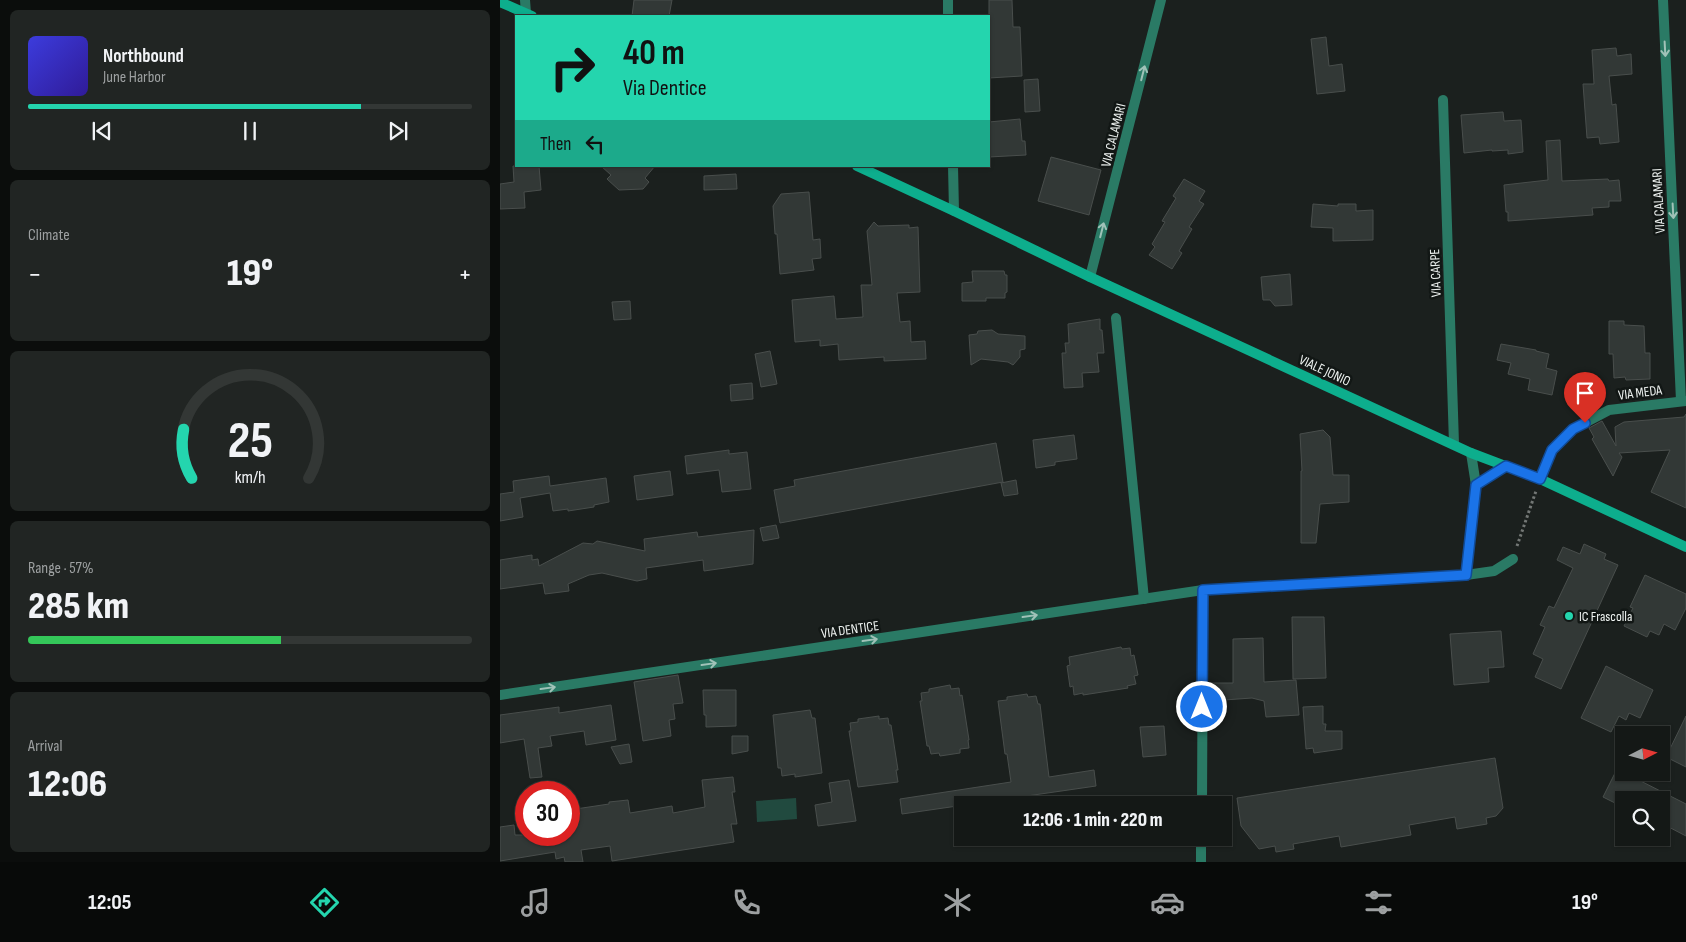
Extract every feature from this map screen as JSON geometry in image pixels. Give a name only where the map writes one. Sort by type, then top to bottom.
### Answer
[{"type":"street","points":[[525,0],[529,15]]},
{"type":"street","points":[[948,0],[948,15]]},
{"type":"street","name":"VIA CALAMARI","points":[[1090,278],[1161,0]]},
{"type":"street","name":"VIA CALAMARI","points":[[1663,0],[1684,401]]},
{"type":"street","points":[[500,2],[529,15]]},
{"type":"street","name":"VIA CARPE","points":[[1443,100],[1454,444]]},
{"type":"street","name":"VIALE JONIO","points":[[859,167],[1090,278],[1471,453],[1540,479],[1686,547]]},
{"type":"street","points":[[953,167],[954,211]]},
{"type":"street","points":[[1116,318],[1144,599]]},
{"type":"street","name":"VIA MEDA","points":[[1540,479],[1552,450],[1573,429],[1609,410],[1684,401]]},
{"type":"street","points":[[1466,575],[1476,485],[1471,453]]},
{"type":"street","points":[[1476,485],[1506,466]]},
{"type":"street","name":"VIA DENTICE","points":[[500,695],[1203,590],[1466,575],[1494,571],[1513,559]]},
{"type":"street","points":[[1202,796],[1203,590]]},
{"type":"street","points":[[1201,846],[1201,862]]},
{"type":"path","points":[[1513,559],[1540,479]]},
{"type":"shaded area","points":[[796,798],[797,819],[757,822],[756,801]]},
{"type":"building","points":[[634,0],[672,0],[669,15],[632,15]]},
{"type":"building","points":[[989,0],[1012,0],[1013,27],[1020,27],[1022,76],[990,78]]},
{"type":"building","points":[[1326,37],[1329,66],[1342,64],[1345,91],[1317,94],[1311,39]]},
{"type":"building","points":[[1616,48],[1617,56],[1631,54],[1632,74],[1609,76],[1612,105],[1616,104],[1619,142],[1600,144],[1599,137],[1587,138],[1583,84],[1594,84],[1592,50]]},
{"type":"building","points":[[1038,79],[1040,111],[1025,112],[1024,80]]},
{"type":"building","points":[[1503,112],[1504,121],[1521,120],[1523,152],[1508,154],[1508,150],[1492,150],[1464,153],[1461,115]]},
{"type":"building","points":[[1020,119],[1022,141],[1025,141],[1026,155],[990,157],[990,122]]},
{"type":"building","points":[[1560,140],[1562,181],[1619,180],[1621,201],[1609,201],[1609,207],[1592,208],[1593,215],[1508,221],[1504,185],[1548,180],[1546,141]]},
{"type":"building","points":[[1051,157],[1101,170],[1089,215],[1038,201]]},
{"type":"building","points":[[513,166],[539,167],[541,190],[524,192],[525,208],[500,209],[500,184],[514,182]]},
{"type":"building","points":[[602,167],[654,167],[645,178],[649,182],[643,189],[619,190],[607,179],[611,175]]},
{"type":"building","points":[[736,174],[737,189],[704,190],[704,176]]},
{"type":"building","points":[[1184,179],[1205,191],[1199,201],[1204,204],[1189,227],[1192,229],[1179,251],[1182,253],[1172,269],[1149,255],[1155,247],[1152,244],[1165,222],[1162,221],[1176,198],[1173,196]]},
{"type":"building","points":[[809,192],[813,240],[820,239],[821,258],[812,259],[814,270],[780,274],[773,206],[781,194]]},
{"type":"building","points":[[1313,204],[1338,206],[1338,204],[1356,204],[1356,211],[1373,210],[1373,240],[1333,241],[1333,228],[1311,227]]},
{"type":"building","points":[[874,222],[878,226],[909,225],[909,228],[918,227],[920,292],[897,293],[900,322],[910,321],[911,342],[925,341],[926,359],[884,361],[884,357],[839,360],[838,344],[820,346],[820,340],[795,342],[792,300],[834,296],[836,319],[863,317],[861,285],[872,285],[867,231]]},
{"type":"building","points":[[972,271],[1004,271],[1005,275],[1007,275],[1005,298],[986,298],[986,301],[962,301],[962,283],[973,282]]},
{"type":"building","points":[[1290,274],[1292,305],[1275,306],[1270,300],[1263,300],[1261,277]]},
{"type":"building","points":[[630,301],[631,319],[614,320],[612,302]]},
{"type":"building","points":[[1100,319],[1104,353],[1097,353],[1099,372],[1082,373],[1083,387],[1064,388],[1062,353],[1066,353],[1065,343],[1069,343],[1068,324]]},
{"type":"building","points":[[1609,321],[1624,321],[1624,325],[1644,326],[1645,353],[1650,353],[1650,379],[1626,380],[1625,377],[1614,378],[1613,354],[1609,354]]},
{"type":"building","points":[[992,330],[998,334],[1025,336],[1025,349],[1020,350],[1020,357],[1013,365],[1008,362],[981,359],[971,365],[969,335],[977,334],[978,331]]},
{"type":"building","points":[[1501,344],[1549,354],[1546,368],[1557,371],[1552,395],[1528,390],[1530,379],[1508,374],[1511,363],[1497,360]]},
{"type":"building","points":[[770,351],[777,384],[761,387],[755,354]]},
{"type":"building","points":[[752,383],[753,399],[731,401],[730,385]]},
{"type":"building","points":[[1589,397],[1596,409],[1582,416],[1576,405]]},
{"type":"building","points":[[1686,414],[1686,508],[1651,492],[1670,450],[1619,453],[1622,457],[1613,476],[1592,439],[1594,437],[1589,428],[1602,421],[1616,446],[1615,427],[1624,422],[1684,417]]},
{"type":"building","points":[[1323,430],[1330,437],[1333,475],[1349,475],[1349,502],[1320,504],[1316,543],[1301,543],[1302,471],[1300,434]]},
{"type":"building","points":[[1074,435],[1077,459],[1055,462],[1055,465],[1036,468],[1033,440]]},
{"type":"building","points":[[996,443],[1003,482],[780,523],[774,490],[795,486],[794,480]]},
{"type":"building","points":[[729,450],[729,454],[747,452],[751,489],[722,492],[719,470],[687,474],[685,456]]},
{"type":"building","points":[[670,471],[673,495],[637,500],[634,476]]},
{"type":"building","points":[[549,476],[550,486],[606,478],[609,502],[594,505],[594,507],[553,511],[550,493],[520,498],[523,517],[500,521],[500,494],[514,492],[513,481]]},
{"type":"building","points":[[1016,480],[1018,494],[1004,496],[1001,483]]},
{"type":"building","points":[[776,525],[779,538],[763,541],[760,528]]},
{"type":"building","points":[[754,530],[753,564],[704,571],[703,560],[646,568],[647,579],[637,581],[602,573],[589,575],[568,584],[569,591],[545,594],[543,583],[500,589],[500,560],[532,555],[532,560],[538,559],[539,566],[583,543],[593,544],[597,541],[645,551],[644,539],[697,532],[698,537]]},
{"type":"building","name":"IC Frascolla","points":[[1584,544],[1606,554],[1604,559],[1618,565],[1561,689],[1535,677],[1543,659],[1533,654],[1545,627],[1540,625],[1549,606],[1554,608],[1573,568],[1557,560],[1563,547],[1580,554]]},
{"type":"building","points":[[1645,575],[1686,594],[1686,608],[1675,630],[1664,624],[1659,635],[1650,631],[1647,637],[1624,626],[1633,608],[1630,607]]},
{"type":"building","points":[[1292,617],[1324,617],[1326,678],[1293,679]]},
{"type":"building","points":[[1501,631],[1504,667],[1488,668],[1489,682],[1454,685],[1450,634]]},
{"type":"building","points":[[1263,638],[1264,682],[1296,680],[1299,715],[1266,717],[1264,701],[1252,698],[1210,701],[1210,683],[1233,683],[1233,639]]},
{"type":"building","points":[[1121,647],[1122,649],[1130,648],[1131,656],[1134,655],[1138,675],[1134,676],[1136,684],[1127,686],[1128,688],[1074,695],[1073,686],[1070,687],[1067,666],[1070,665],[1069,657]]},
{"type":"building","points":[[1606,666],[1653,690],[1640,718],[1629,713],[1626,720],[1619,716],[1611,732],[1581,718]]},
{"type":"building","points":[[678,675],[683,703],[673,704],[675,719],[669,720],[671,736],[643,741],[634,682]]},
{"type":"building","points":[[950,685],[951,689],[959,688],[960,696],[962,695],[969,748],[960,749],[960,753],[940,756],[939,753],[931,754],[929,746],[927,746],[920,701],[922,701],[921,693],[929,692],[929,689]]},
{"type":"building","points":[[703,690],[736,690],[736,726],[706,727]]},
{"type":"building","points":[[1027,694],[1028,697],[1036,696],[1038,704],[1040,704],[1049,777],[1094,770],[1096,786],[1027,796],[954,796],[954,806],[902,814],[900,799],[1011,782],[998,701],[1007,700],[1007,697]]},
{"type":"building","points":[[611,705],[616,740],[586,745],[584,731],[550,736],[552,746],[538,748],[542,777],[530,778],[524,739],[500,743],[500,715],[559,707],[559,713]]},
{"type":"building","points":[[1323,706],[1323,724],[1326,724],[1325,731],[1342,731],[1342,749],[1314,753],[1313,748],[1306,749],[1303,707]]},
{"type":"building","points":[[810,710],[812,718],[815,718],[822,773],[795,777],[795,774],[782,776],[781,768],[778,768],[773,715]]},
{"type":"building","points":[[879,716],[879,719],[888,718],[889,725],[891,725],[898,782],[858,787],[849,731],[851,731],[850,723],[858,722],[858,719]]},
{"type":"building","points":[[1686,716],[1686,767],[1670,759],[1670,749]]},
{"type":"building","points":[[1164,726],[1166,755],[1143,757],[1140,727]]},
{"type":"building","points":[[732,736],[748,736],[748,751],[732,754]]},
{"type":"building","points":[[629,744],[632,762],[620,764],[611,747]]},
{"type":"building","points":[[1495,758],[1503,808],[1496,816],[1486,818],[1487,824],[1457,829],[1455,817],[1409,825],[1411,835],[1341,847],[1339,836],[1293,844],[1294,849],[1276,852],[1275,846],[1259,849],[1241,826],[1237,798]]},
{"type":"building","points":[[1615,773],[1615,781],[1641,781],[1660,791],[1615,791],[1615,803],[1603,797]]},
{"type":"building","points":[[733,777],[735,792],[732,792],[737,824],[731,824],[734,842],[612,861],[610,846],[581,850],[583,862],[565,862],[564,857],[556,859],[555,852],[500,861],[500,827],[514,825],[515,846],[580,846],[580,808],[628,800],[630,813],[672,806],[673,813],[705,807],[702,780]]},
{"type":"building","points":[[849,780],[856,821],[818,826],[815,805],[832,802],[829,783]]},
{"type":"building","points":[[1670,796],[1686,804],[1686,836],[1670,828]]},
{"type":"place","name":"IC Frascolla","points":[[1569,616]]},
{"type":"route","points":[[1202,707],[1203,590],[1466,575],[1476,485],[1506,466],[1540,479],[1552,450],[1573,429],[1585,423]]}]
